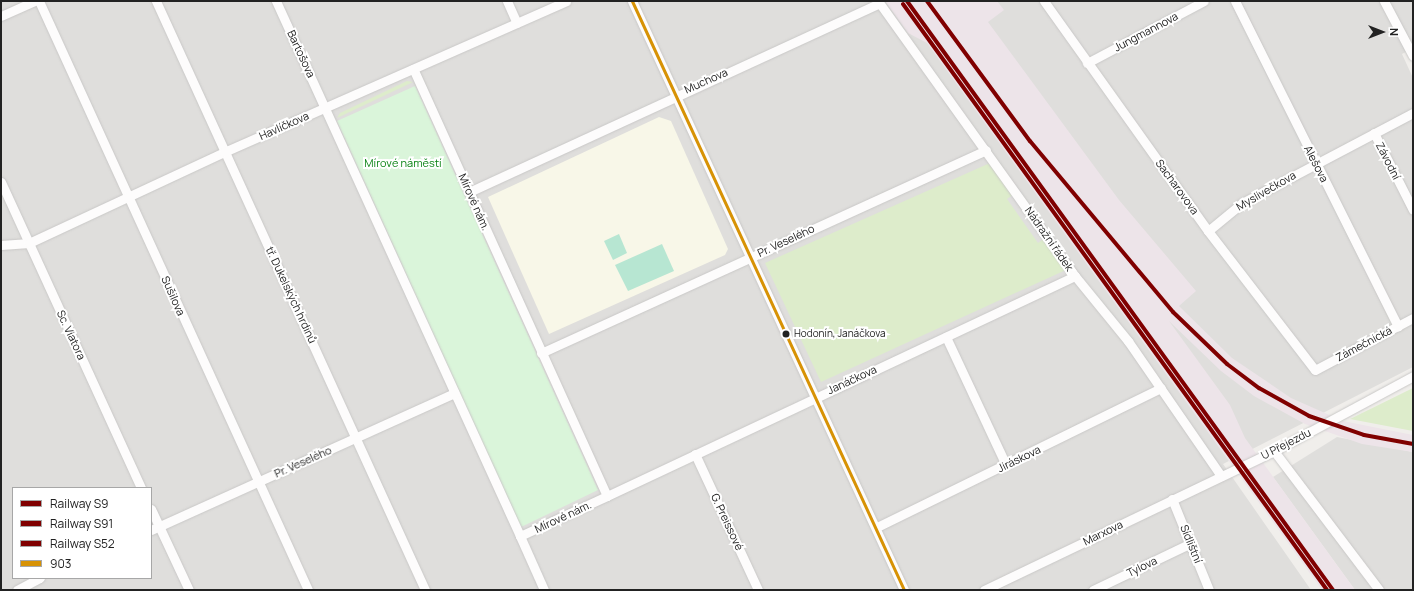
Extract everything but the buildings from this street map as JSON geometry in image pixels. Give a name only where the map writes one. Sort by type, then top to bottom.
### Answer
[{"type":"street","points":[[1,16],[35,1]]},
{"type":"street","name":"Sušilova","points":[[39,1],[308,590]]},
{"type":"street","name":"tř. Dukelských hrdinů","points":[[156,1],[425,590]]},
{"type":"street","name":"Bartošova","points":[[276,1],[325,107]]},
{"type":"street","points":[[507,1],[517,23]]},
{"type":"street","name":"Havlíčkova","points":[[1,244],[29,243],[224,152],[566,1]]},
{"type":"street","points":[[632,1],[877,527],[904,590]]},
{"type":"street","name":"Sacharovova","points":[[1044,1],[1208,231],[1315,370]]},
{"type":"street","name":"Jungmannova","points":[[1087,63],[1204,1]]},
{"type":"street","name":"Alešova","points":[[1235,1],[1398,326]]},
{"type":"street","points":[[1384,1],[1413,56]]},
{"type":"street","name":"Muchova","points":[[469,192],[878,2]]},
{"type":"street","name":"Nádražní řádek","points":[[878,2],[986,150],[1075,276],[1128,341],[1221,476]]},
{"type":"street","name":"Mírové nám.","points":[[414,69],[541,353],[607,496],[520,536]]},
{"type":"street","points":[[325,107],[544,590]]},
{"type":"street","name":"Myslivečkova","points":[[1208,231],[1242,203],[1315,163],[1413,113]]},
{"type":"street","name":"Závodní","points":[[1374,133],[1413,210]]},
{"type":"street","name":"Pr. Veselého","points":[[541,353],[986,150]]},
{"type":"street","name":"Sc. Viatora","points":[[1,182],[141,487]]},
{"type":"street","name":"Janáčkova","points":[[607,496],[1075,276]]},
{"type":"street","name":"Zámečnická","points":[[1315,370],[1413,318]]},
{"type":"street","points":[[946,337],[1006,466]]},
{"type":"street","name":"U Přejezdu","points":[[1221,476],[1274,451],[1413,376]]},
{"type":"street","name":"Jiráskova","points":[[877,527],[1006,466],[1161,388]]},
{"type":"street","name":"Pr. Veselého","points":[[155,528],[454,393]]},
{"type":"street","points":[[1274,451],[1379,590]]},
{"type":"street","name":"G. Preissové","points":[[696,454],[758,590]]},
{"type":"street","name":"Marxova","points":[[984,590],[1221,476]]},
{"type":"street","name":"Sídlištní","points":[[1172,499],[1209,590]]},
{"type":"street","points":[[152,514],[155,528],[189,590]]},
{"type":"street","name":"Tylova","points":[[1093,590],[1191,543]]},
{"type":"street","points":[[17,590],[38,579]]},
{"type":"shaded area","points":[[1,1],[1413,1],[1413,48],[1402,54],[1413,78],[1413,367],[1223,464],[1311,590],[1,590]]},
{"type":"shaded area","points":[[885,1],[997,1],[1004,10],[988,22],[1119,200],[1196,291],[1179,306],[1232,358],[1291,398],[1343,421],[1413,435],[1413,452],[1362,444],[1305,424],[1254,396],[1221,371],[1169,321],[1230,405],[1245,438],[1355,590],[1322,590],[927,43],[908,33]]},
{"type":"shaded area","points":[[659,117],[671,121],[728,249],[725,255],[549,334],[488,197]]},
{"type":"shaded area","points":[[1014,194],[1045,238],[1038,243],[1007,199]]},
{"type":"shaded area","points":[[1337,437],[1413,452],[1413,590],[1355,590],[1273,477]]},
{"type":"green space","points":[[407,81],[413,82],[337,118],[340,113]]},
{"type":"green space","name":"Mírové náměstí","points":[[415,86],[598,490],[521,527],[337,121]]},
{"type":"green space","points":[[990,163],[1068,269],[821,382],[765,263]]},
{"type":"green space","points":[[619,234],[627,253],[613,260],[604,241]]},
{"type":"green space","points":[[662,244],[674,271],[628,291],[615,265]]},
{"type":"green space","points":[[1413,388],[1413,431],[1350,419]]},
{"type":"rail line","name":"S9","points":[[907,1],[1333,590]]},
{"type":"rail line","name":"S52","points":[[927,1],[1030,141],[1173,312],[1227,364],[1259,388],[1309,416],[1364,435],[1413,444]]},
{"type":"rail line","name":"S91","points":[[903,4],[1327,590]]},
{"type":"transit line","name":"903","points":[[632,1],[904,590]]},
{"type":"place","name":"Hodonín, Janáčkova","points":[[786,334]]}]
